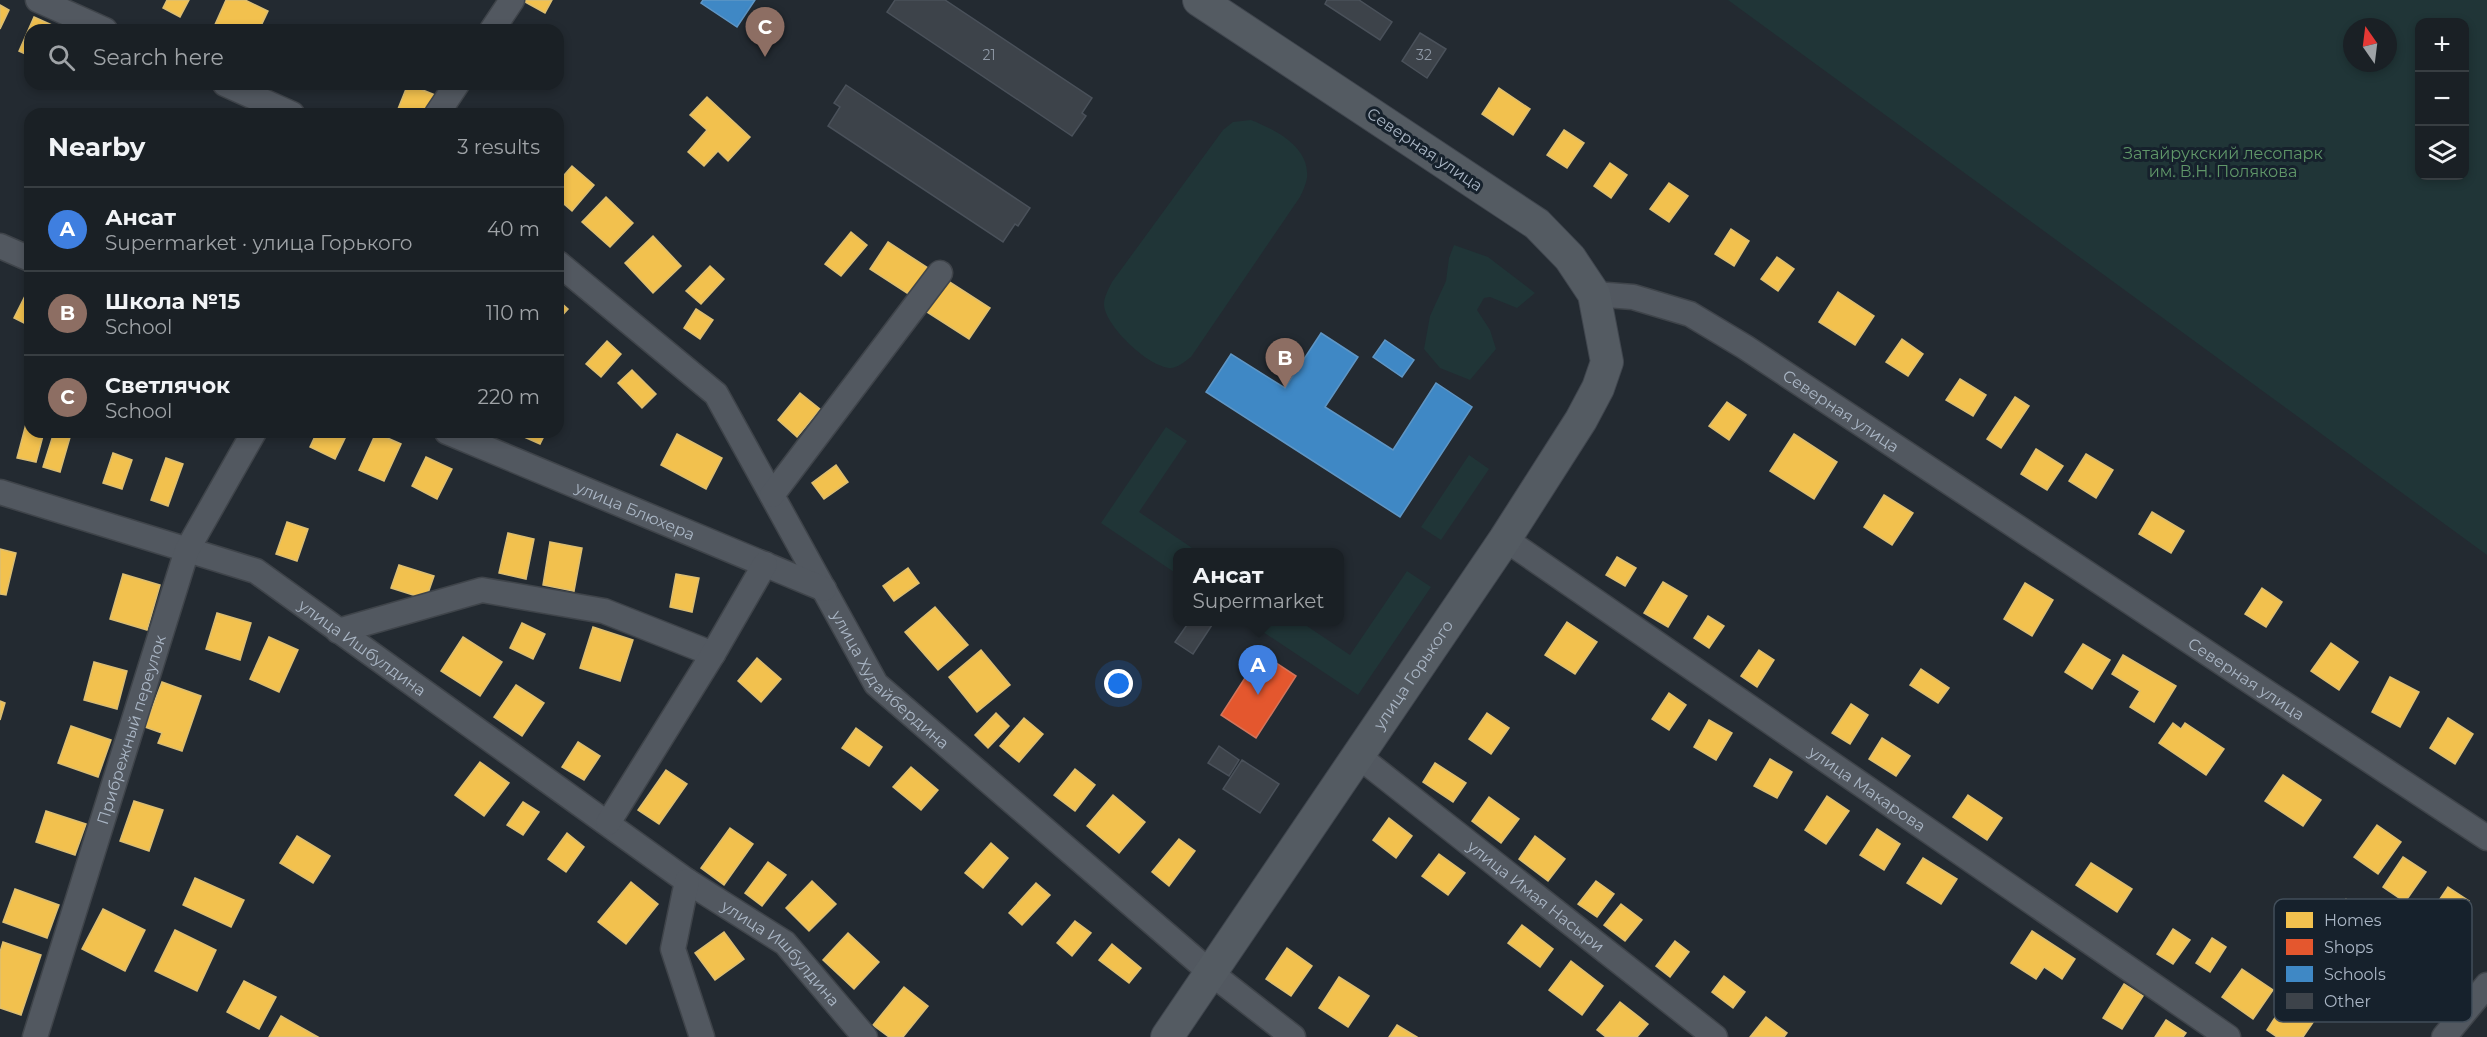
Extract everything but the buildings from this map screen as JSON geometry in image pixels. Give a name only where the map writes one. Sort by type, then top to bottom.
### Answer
[{"type":"main road","name":"Северная улица","points":[[1199,0],[1537,224],[1570,258],[1594,294]]},
{"type":"main road","name":"улица Горького","points":[[1167,1037],[1505,539],[1581,420],[1598,388],[1606,362],[1594,294]]},
{"type":"street","points":[[38,0],[92,24]]},
{"type":"street","points":[[496,24],[512,0]]},
{"type":"street","points":[[238,90],[279,108]]},
{"type":"street","points":[[441,108],[452,90]]},
{"type":"street","points":[[0,246],[24,256]]},
{"type":"street","name":"улица Худайбердина","points":[[564,268],[716,394],[876,684],[1210,973],[1293,1037]]},
{"type":"street","points":[[772,495],[940,273]]},
{"type":"street","name":"Северная улица","points":[[1594,294],[1633,297],[1690,314],[1745,347],[2487,838]]},
{"type":"street","name":"Прибрежный переулок","points":[[34,1037],[188,550],[252,438]]},
{"type":"street","name":"улица Блюхера","points":[[461,438],[824,589]]},
{"type":"street","name":"улица Ишбулдина","points":[[0,492],[256,571],[687,881],[785,943],[865,1037]]},
{"type":"street","name":"улица Макарова","points":[[1505,539],[2228,1037]]},
{"type":"street","points":[[609,824],[765,564]]},
{"type":"street","points":[[338,631],[482,590],[604,611],[713,654]]},
{"type":"street","name":"улица Имая Насыри","points":[[1357,755],[1715,1037]]},
{"type":"street","points":[[687,881],[673,949],[702,1037]]},
{"type":"street","points":[[2472,1003],[2487,985]]},
{"type":"street","points":[[2444,1037],[2456,1022]]},
{"type":"green space","name":"Затайрукский лесопарк им. В.Н. Полякова","points":[[1728,0],[2487,0],[2487,555]]},
{"type":"green space","points":[[1251,120],[1271,129],[1290,141],[1297,149],[1306,167],[1305,185],[1300,197],[1191,357],[1171,368],[1162,366],[1151,361],[1129,344],[1111,323],[1104,304],[1106,296],[1112,282],[1223,130],[1233,122]]},
{"type":"green space","points":[[1454,245],[1488,257],[1535,293],[1517,308],[1490,297],[1484,298],[1477,310],[1490,330],[1496,349],[1470,380],[1440,368],[1424,349],[1430,316],[1446,281],[1449,258]]},
{"type":"green space","points":[[1166,427],[1187,441],[1139,512],[1192,548],[1173,548],[1173,571],[1101,523]]},
{"type":"green space","points":[[1469,455],[1489,469],[1441,540],[1421,527]]},
{"type":"green space","points":[[1407,571],[1431,587],[1358,695],[1254,626],[1307,626],[1350,655]]},
{"type":"place","name":"Светлячок","points":[[765,57]]},
{"type":"place","name":"Школа №15","points":[[1285,388]]},
{"type":"place","name":"Ансат","points":[[1258,695]]}]
